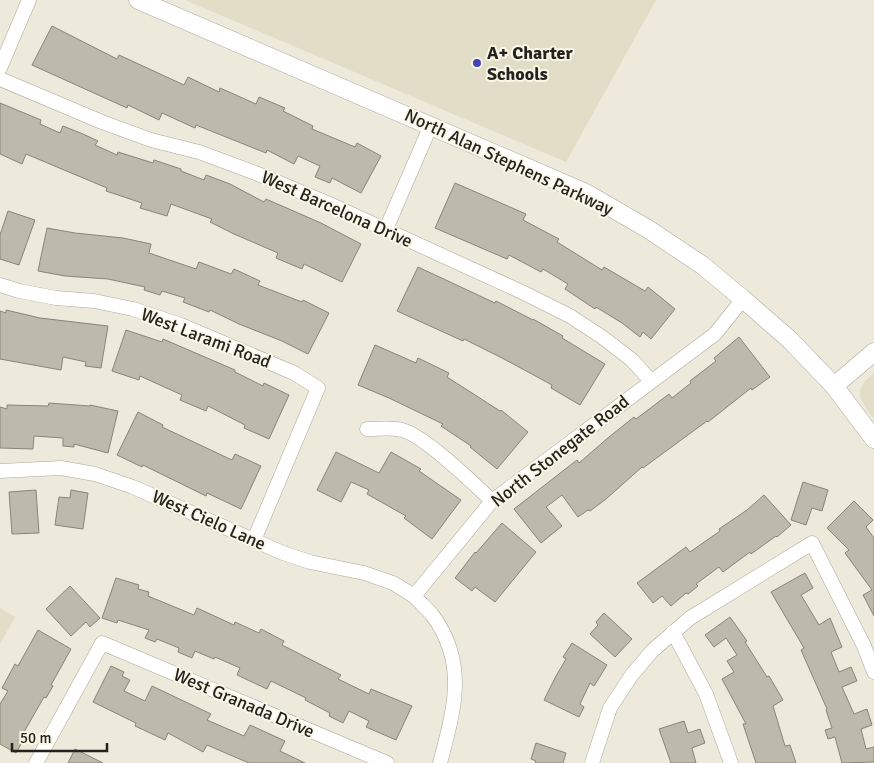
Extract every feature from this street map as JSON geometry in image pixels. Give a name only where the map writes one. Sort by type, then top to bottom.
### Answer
[{"type":"street","points":[[0,68],[29,0]]},
{"type":"street","name":"North Alan Stephens Parkway","points":[[138,0],[586,193],[648,229],[702,265],[790,340],[834,386],[874,439]]},
{"type":"street","name":"West Barcelona Drive","points":[[0,79],[102,122],[151,140],[199,152],[258,174],[386,229],[570,316],[602,336],[632,360],[652,381]]},
{"type":"street","points":[[386,229],[431,125]]},
{"type":"street","name":"West Larami Road","points":[[0,285],[28,293],[56,298],[94,301],[149,314],[181,325],[294,373],[318,388],[254,540]]},
{"type":"street","name":"North Stonegate Road","points":[[414,596],[492,501],[715,334],[743,299]]},
{"type":"street","points":[[834,386],[874,352]]},
{"type":"street","points":[[367,429],[402,430],[421,439],[465,475],[492,501]]},
{"type":"street","name":"West Cielo Lane","points":[[0,471],[60,468],[95,474],[133,487],[254,540],[310,562],[364,573],[394,583],[414,596]]},
{"type":"street","points":[[592,763],[610,708],[631,676],[652,651],[690,618],[812,543],[869,644],[874,672]]},
{"type":"street","points":[[414,596],[432,615],[446,638],[455,668],[456,696],[440,763]]},
{"type":"street","points":[[673,632],[706,694],[731,763]]},
{"type":"street","name":"West Granada Drive","points":[[36,763],[102,643],[387,763]]},
{"type":"shaded area","name":"A+ Charter Schools","points":[[185,0],[656,0],[566,162]]},
{"type":"shaded area","points":[[874,373],[874,420],[860,398],[860,390],[865,381]]},
{"type":"shaded area","points":[[0,608],[15,617],[0,644]]},
{"type":"building","points":[[52,26],[117,59],[119,55],[184,85],[188,77],[219,92],[220,88],[256,104],[259,97],[285,108],[283,111],[313,126],[312,129],[355,147],[357,143],[381,156],[361,193],[332,178],[330,183],[315,177],[320,166],[298,156],[294,164],[267,150],[266,153],[196,125],[195,128],[162,113],[159,120],[128,105],[127,108],[32,65]]},
{"type":"building","points":[[0,103],[41,120],[40,124],[60,133],[63,126],[83,134],[98,141],[95,145],[117,155],[118,152],[153,163],[154,160],[181,169],[181,171],[204,180],[206,175],[230,184],[264,202],[266,199],[321,223],[361,244],[342,282],[304,264],[302,269],[276,258],[278,253],[210,222],[212,219],[171,204],[167,216],[140,208],[142,203],[106,191],[107,188],[26,154],[22,164],[0,154]]},
{"type":"building","points":[[455,183],[526,214],[523,220],[559,239],[557,242],[602,270],[604,267],[645,291],[648,287],[675,309],[651,339],[643,332],[640,337],[622,323],[596,307],[595,309],[565,289],[568,284],[543,269],[541,272],[509,255],[507,259],[435,228]]},
{"type":"building","points":[[8,211],[35,220],[19,265],[0,259],[0,235]]},
{"type":"building","points":[[47,228],[123,238],[151,244],[149,253],[196,269],[199,262],[231,274],[234,269],[260,281],[258,285],[302,302],[303,300],[329,313],[308,354],[210,310],[209,312],[183,302],[185,298],[162,291],[160,295],[144,290],[145,287],[108,279],[65,276],[38,271]]},
{"type":"building","points":[[418,267],[533,319],[605,364],[580,405],[551,388],[552,385],[504,359],[464,339],[463,341],[397,311]]},
{"type":"building","points":[[6,310],[40,318],[108,326],[101,368],[85,366],[86,362],[63,357],[61,370],[0,359],[0,311],[6,313]]},
{"type":"building","points":[[126,330],[162,342],[163,339],[235,370],[235,372],[263,386],[264,383],[289,395],[269,439],[244,428],[245,425],[208,406],[206,411],[180,400],[182,395],[140,376],[139,380],[112,371]]},
{"type":"building","points":[[739,337],[770,377],[752,390],[751,388],[708,422],[642,467],[590,511],[588,510],[578,517],[562,495],[546,507],[562,526],[541,543],[514,509],[577,460],[579,463],[634,417],[636,419],[669,394],[672,398],[716,361],[714,358]]},
{"type":"building","points":[[375,345],[416,363],[418,358],[449,373],[447,377],[501,410],[528,432],[497,469],[471,446],[441,426],[443,424],[358,385]]},
{"type":"building","points":[[49,403],[90,405],[118,411],[108,453],[74,444],[74,447],[63,446],[63,438],[34,436],[33,449],[0,448],[0,407],[7,409],[7,405],[48,406]]},
{"type":"building","points":[[138,412],[163,425],[162,427],[232,460],[235,454],[261,466],[241,509],[207,493],[206,496],[143,465],[142,467],[117,455]]},
{"type":"building","points":[[336,452],[379,473],[391,452],[421,469],[419,471],[461,500],[432,539],[404,518],[406,516],[367,494],[369,490],[351,482],[341,502],[317,490]]},
{"type":"building","points":[[803,482],[828,490],[822,511],[812,508],[806,525],[791,520]]},
{"type":"building","points":[[36,490],[39,533],[12,534],[9,492]]},
{"type":"building","points":[[71,490],[88,493],[83,529],[55,525],[59,497],[70,498]]},
{"type":"building","points":[[764,495],[791,525],[777,537],[751,554],[750,552],[723,572],[719,567],[696,584],[698,586],[688,594],[686,593],[671,606],[662,596],[653,603],[637,583],[686,547],[690,552],[720,531],[719,529],[747,510]]},
{"type":"building","points":[[854,501],[873,520],[866,527],[874,538],[874,616],[863,595],[872,590],[845,553],[849,550],[827,528]]},
{"type":"building","points":[[502,523],[536,552],[495,602],[475,587],[472,591],[455,578],[475,552]]},
{"type":"building","points":[[805,573],[813,588],[801,595],[819,625],[830,618],[842,647],[831,652],[839,672],[851,667],[857,681],[842,687],[854,714],[867,709],[872,725],[861,729],[866,749],[874,747],[874,762],[842,763],[835,737],[828,739],[825,730],[832,728],[827,709],[801,650],[804,648],[771,592]]},
{"type":"building","points":[[116,578],[139,585],[138,589],[149,592],[148,596],[194,615],[197,608],[234,625],[235,622],[259,633],[261,629],[284,641],[282,645],[341,675],[338,679],[369,694],[371,689],[412,706],[396,740],[366,727],[369,721],[349,711],[343,723],[329,716],[330,713],[305,700],[306,698],[271,681],[267,689],[237,675],[240,668],[215,657],[214,659],[195,651],[192,658],[178,652],[179,648],[157,639],[155,642],[145,638],[149,630],[118,620],[117,623],[102,618]]},
{"type":"building","points":[[70,586],[100,618],[90,627],[86,622],[71,636],[46,609]]},
{"type":"building","points":[[604,613],[632,639],[615,657],[590,634],[598,625],[596,622]]},
{"type":"building","points":[[730,617],[783,700],[773,706],[785,746],[790,745],[796,763],[756,763],[743,724],[746,724],[722,679],[734,672],[727,661],[737,655],[726,638],[714,647],[705,635]]},
{"type":"building","points":[[38,630],[71,649],[51,685],[53,686],[46,698],[44,697],[20,739],[23,741],[16,753],[0,744],[0,704],[8,691],[2,688],[15,664],[18,666]]},
{"type":"building","points":[[572,643],[607,665],[594,686],[590,683],[580,704],[584,707],[579,717],[544,700],[566,659],[563,657]]},
{"type":"building","points":[[111,666],[124,672],[122,676],[130,680],[124,691],[145,701],[152,686],[211,714],[207,720],[244,736],[250,725],[285,741],[280,751],[305,763],[249,763],[207,745],[203,752],[168,733],[165,740],[135,726],[136,723],[93,702]]},
{"type":"building","points":[[684,721],[688,733],[700,729],[705,743],[692,748],[696,763],[671,763],[659,729]]},
{"type":"building","points":[[536,743],[566,753],[563,763],[535,763],[536,761],[531,759]]},
{"type":"building","points":[[75,749],[103,763],[68,763]]},
{"type":"place","name":"A+ Charter Schools","points":[[477,63]]}]
